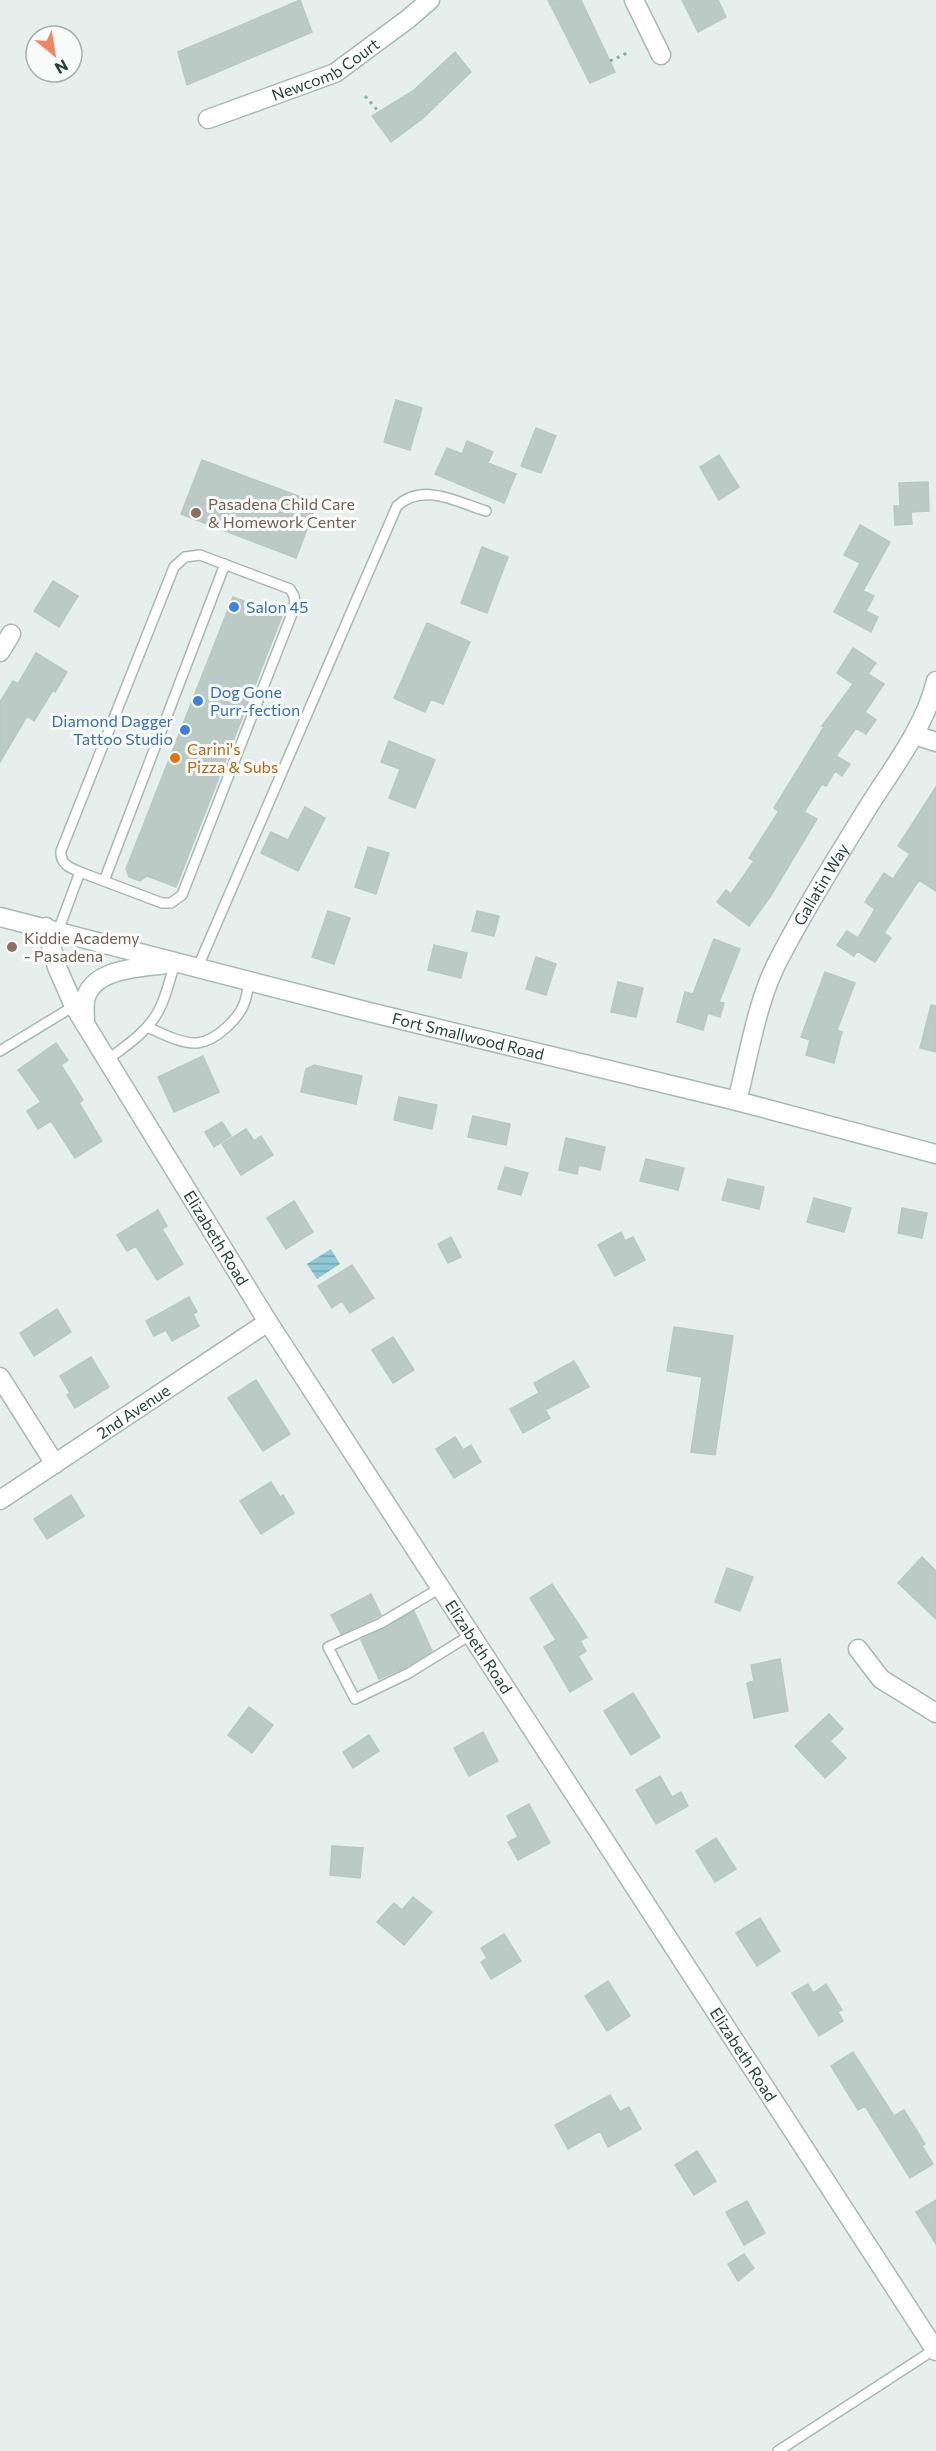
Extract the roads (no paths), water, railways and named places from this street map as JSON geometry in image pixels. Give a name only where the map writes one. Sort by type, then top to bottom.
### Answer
[{"type":"street","name":"Newcomb Court","points":[[208,119],[334,73],[408,19],[430,0]]},
{"type":"street","points":[[634,0],[661,55]]},
{"type":"street","points":[[0,652],[12,634]]},
{"type":"street","name":"Gallatin Way","points":[[737,1101],[767,988],[778,959],[865,813],[915,735],[931,702],[936,681]]},
{"type":"street","points":[[915,735],[936,742]]},
{"type":"street","name":"Fort Smallwood Road","points":[[0,917],[249,982],[737,1101],[936,1154]]},
{"type":"street","name":"Elizabeth Road","points":[[52,929],[57,967],[74,1006],[268,1322],[935,2350]]},
{"type":"street","points":[[85,1024],[85,999],[95,981],[116,972],[175,963]]},
{"type":"street","name":"2nd Avenue","points":[[0,1500],[268,1322]]},
{"type":"street","points":[[0,1377],[55,1464]]},
{"type":"street","points":[[858,1648],[881,1679],[936,1713]]},
{"type":"lane","points":[[197,969],[398,506],[406,498],[428,493],[486,511]]},
{"type":"lane","points":[[195,554],[290,590],[294,596],[295,606],[182,895],[176,901],[162,903],[80,872],[66,865],[61,857],[61,851],[174,567],[185,557],[195,554]]},
{"type":"lane","points":[[104,881],[225,564]]},
{"type":"lane","points":[[52,929],[80,872]]},
{"type":"lane","points":[[107,1060],[132,1042],[147,1027],[160,1008],[175,963]]},
{"type":"lane","points":[[147,1027],[185,1041],[198,1043],[214,1036],[233,1021],[245,1002],[249,982]]},
{"type":"lane","points":[[0,1051],[74,1006]]},
{"type":"lane","points":[[442,1587],[381,1623],[328,1647],[355,1699],[409,1673],[472,1634]]},
{"type":"lane","points":[[778,2451],[935,2350]]},
{"type":"water","points":[[331,1249],[340,1264],[317,1279],[307,1264]]},
{"type":"place","name":"Pasadena Child Care & Homework Center","points":[[196,513]]},
{"type":"place","name":"Salon 45","points":[[234,607]]},
{"type":"place","name":"Dog Gone Purr-fection","points":[[198,701]]},
{"type":"place","name":"Diamond Dagger Tattoo Studio","points":[[185,730]]},
{"type":"place","name":"Carini's Pizza & Subs","points":[[175,758]]},
{"type":"place","name":"Kiddie Academy - Pasadena","points":[[12,947]]}]
